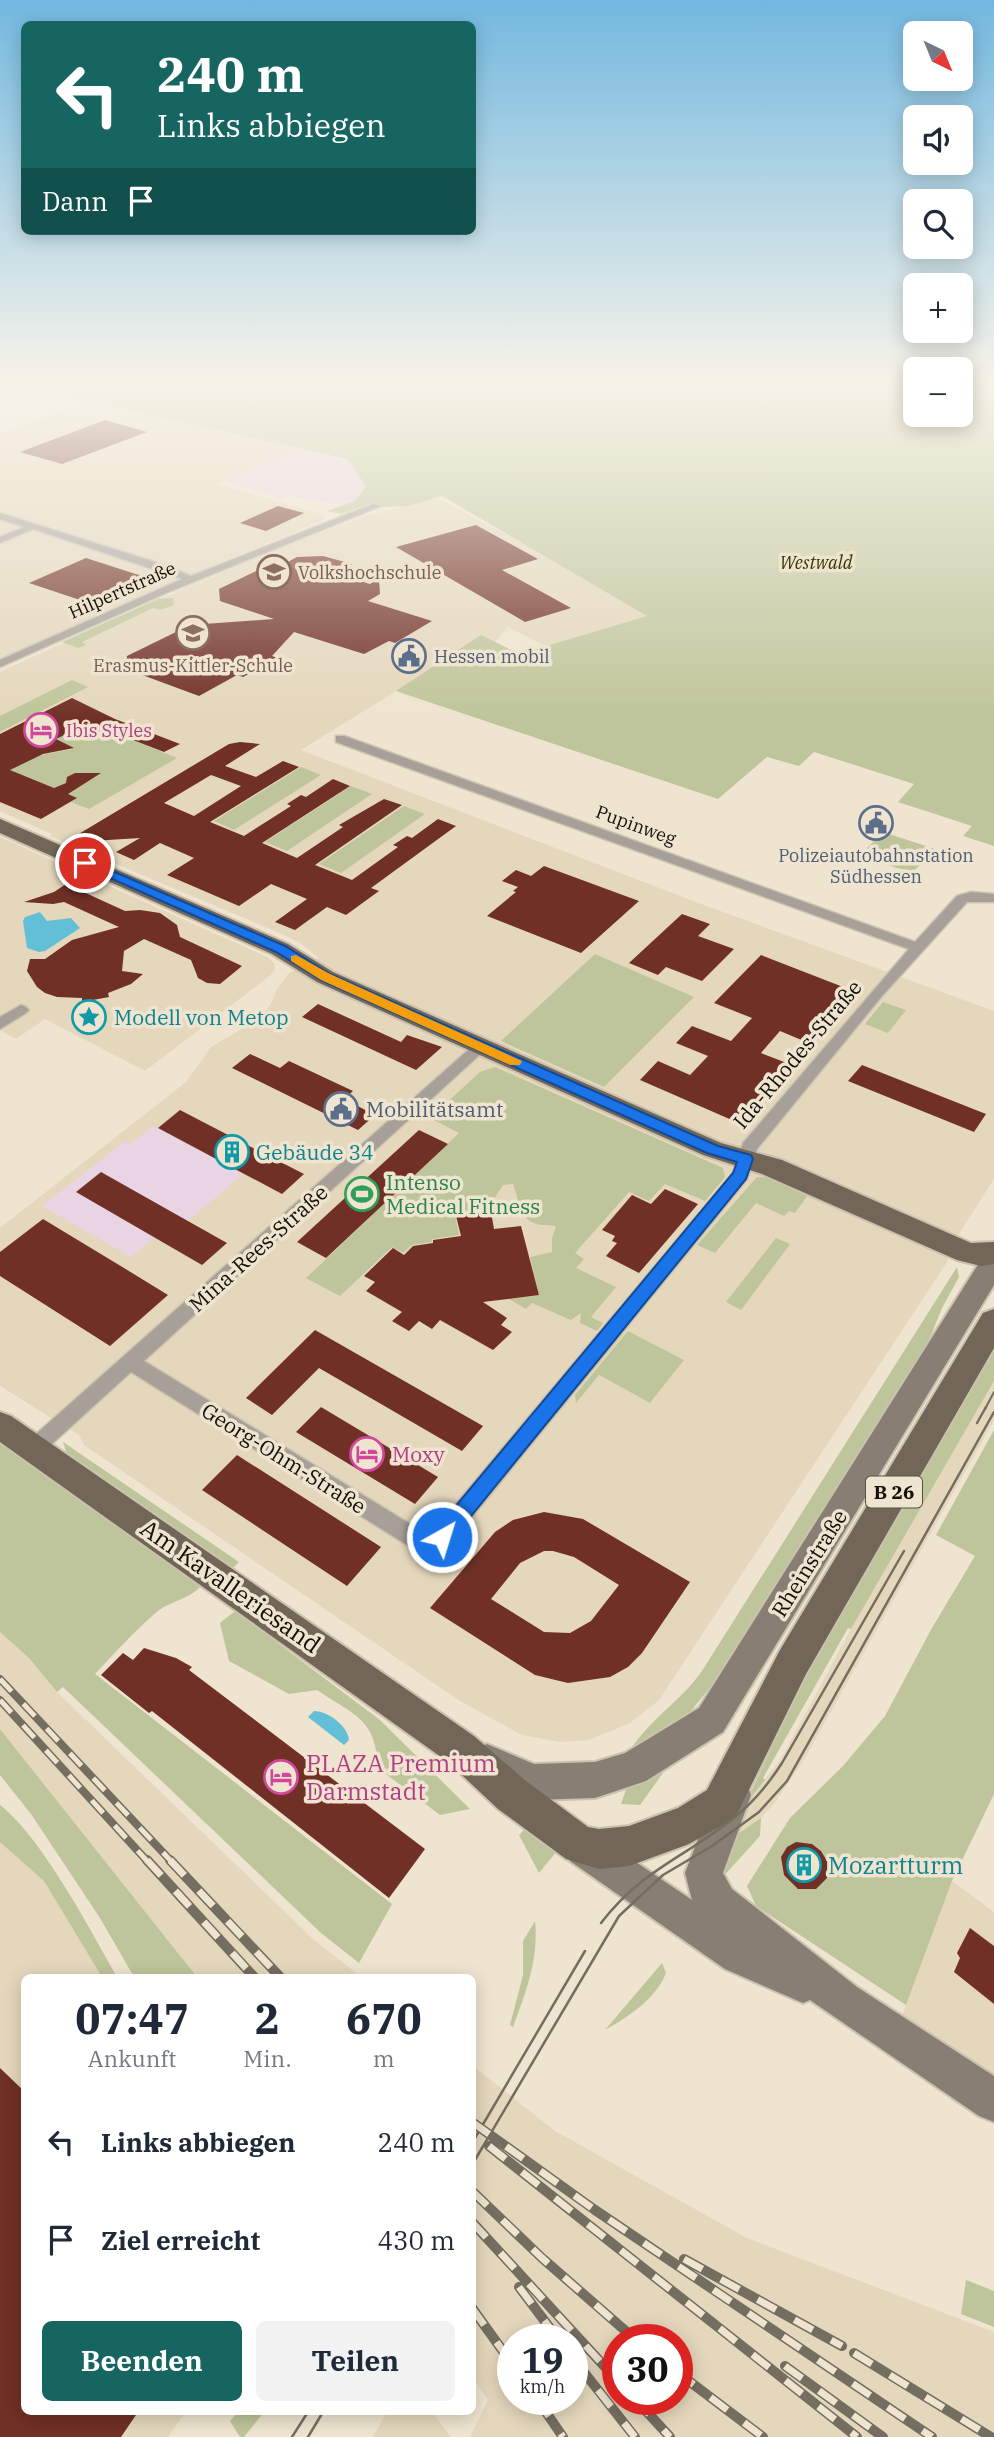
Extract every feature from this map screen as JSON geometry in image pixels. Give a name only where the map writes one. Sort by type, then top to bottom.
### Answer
[{"type":"main road","points":[[0,825],[280,949],[325,977],[712,1149],[772,1167],[985,1256]]},
{"type":"main road","name":"Rheinstraße","points":[[711,1720],[985,1256]]},
{"type":"main road","name":"Rheinstraße","points":[[580,1845],[599,1849],[629,1846],[689,1824],[721,1804],[793,1662],[994,1321]]},
{"type":"main road","name":"Am Kavalleriesand","points":[[0,1425],[461,1749],[520,1802],[580,1845]]},
{"type":"main road","name":"Rheinstraße","points":[[748,1750],[703,1881],[718,1903],[843,2001]]},
{"type":"street","name":"Hilpertstraße","points":[[0,664],[190,579],[376,506]]},
{"type":"street","points":[[0,516],[158,566],[190,579]]},
{"type":"street","points":[[0,540],[33,526]]},
{"type":"street","name":"Pupinweg","points":[[340,739],[919,948]]},
{"type":"street","points":[[919,948],[962,899],[971,896],[994,898]]},
{"type":"street","name":"Ida-Rhodes-Straße","points":[[442,1537],[741,1175],[749,1147],[919,948]]},
{"type":"street","points":[[0,1024],[21,1010]]},
{"type":"street","name":"Mina-Rees-Straße","points":[[34,1448],[481,1046]]},
{"type":"street","name":"Georg-Ohm-Straße","points":[[130,1362],[415,1538],[432,1542],[442,1537]]},
{"type":"street","name":"Am Kavalleriesand","points":[[461,1749],[534,1782],[595,1780],[633,1768],[668,1749],[711,1720]]},
{"type":"street","name":"Am Kavalleriesand","points":[[580,1845],[739,1955],[843,2001],[994,2101]]},
{"type":"shaded area","points":[[0,492],[244,492],[324,515],[326,519],[201,570],[0,662]]},
{"type":"shaded area","points":[[258,492],[361,492],[355,501],[343,505],[287,496],[279,498]]},
{"type":"shaded area","points":[[437,498],[665,619],[561,654],[508,627],[440,706],[396,691],[301,750],[701,904],[994,1011],[994,1179],[960,1232],[947,1262],[659,1700],[630,1723],[589,1740],[560,1742],[522,1735],[460,1701],[84,1445],[79,1435],[0,1386],[0,1228],[186,1082],[211,1047],[250,1024],[270,1006],[276,991],[288,974],[319,958],[299,942],[50,836],[52,834],[0,811],[0,672],[143,606],[295,542],[368,515]],"holes":[[[760,956],[855,992],[811,1043],[780,1031],[761,1053],[792,1065],[776,1084],[744,1072],[640,1080],[690,1075],[708,1056],[676,1043],[692,1026],[731,1041],[752,1018],[715,1003]],[[628,1331],[684,1360],[650,1403],[599,1375]]]},
{"type":"shaded area","points":[[0,837],[267,957],[274,963],[275,969],[145,1071],[45,1019],[16,1039],[0,1030]]},
{"type":"shaded area","points":[[180,1110],[255,1149],[232,1168],[243,1174],[188,1221],[179,1217],[131,1257],[42,1206],[125,1141],[130,1144],[153,1126],[158,1128]]},
{"type":"shaded area","points":[[994,1381],[994,1420],[805,1758],[774,1804],[754,1825],[735,1836],[749,1796],[751,1797],[781,1759],[851,1629]]},
{"type":"shaded area","points":[[0,1632],[29,1658],[57,1692],[314,1940],[357,1974],[195,1974],[0,1729]]},
{"type":"shaded area","points":[[0,1804],[35,1845],[67,1892],[115,1974],[21,1974],[21,2415],[183,2415],[168,2437],[0,2437]]},
{"type":"shaded area","points":[[952,1881],[994,1912],[994,2077],[902,2016]]},
{"type":"shaded area","points":[[476,2068],[555,2131],[747,2238],[994,2332],[994,2437],[470,2437],[488,2400],[476,2383]]},
{"type":"shaded area","points":[[385,2415],[434,2415],[451,2437],[373,2437]]},
{"type":"green space","name":"Westwald","points":[[362,492],[994,492],[994,846],[963,836],[972,826],[898,802],[914,784],[814,752],[799,766],[767,757],[718,799],[396,691],[481,635],[520,654],[647,616],[442,496],[408,506],[384,507],[372,503],[341,514],[327,511],[355,501]]},
{"type":"green space","points":[[173,598],[174,605],[160,610],[153,608],[82,642],[86,645],[78,648],[62,642],[158,599]]},
{"type":"green space","points":[[72,680],[88,687],[0,732],[0,716]]},
{"type":"green space","points":[[83,726],[108,740],[120,735],[177,758],[89,809],[71,802],[77,798],[57,790],[87,773],[75,773],[67,778],[68,782],[54,788],[0,766],[0,763],[73,749],[53,740]]},
{"type":"green space","points":[[301,767],[321,775],[234,830],[214,821]]},
{"type":"green space","points":[[351,786],[372,794],[287,851],[265,842]]},
{"type":"green space","points":[[404,806],[425,814],[341,873],[319,864]]},
{"type":"green space","points":[[883,832],[935,849],[915,870],[894,867],[875,857],[867,848]]},
{"type":"green space","points":[[595,954],[694,997],[604,1087],[501,1041]]},
{"type":"green space","points":[[883,1002],[906,1010],[888,1033],[865,1024]]},
{"type":"green space","points":[[495,1067],[723,1168],[725,1177],[705,1201],[665,1184],[649,1201],[629,1192],[575,1253],[584,1259],[576,1268],[616,1287],[591,1317],[603,1323],[597,1331],[580,1323],[581,1313],[571,1320],[532,1303],[526,1309],[509,1299],[539,1295],[530,1257],[552,1252],[552,1238],[556,1227],[537,1224],[526,1217],[513,1184],[503,1185],[494,1199],[481,1204],[482,1211],[455,1215],[459,1235],[412,1245],[403,1253],[392,1247],[340,1296],[306,1278],[459,1133],[430,1118],[480,1072]]},
{"type":"green space","points":[[757,1177],[771,1178],[808,1195],[795,1213],[789,1211],[784,1216],[756,1203],[715,1253],[697,1245]]},
{"type":"green space","points":[[776,1238],[790,1244],[741,1310],[726,1302]]},
{"type":"green space","points":[[957,1267],[959,1277],[942,1308],[928,1343],[716,1680],[687,1716],[631,1749],[647,1728],[685,1692],[702,1671]]},
{"type":"green space","points":[[628,1331],[684,1360],[650,1403],[599,1375],[576,1403],[575,1395]]},
{"type":"green space","points":[[994,1349],[994,1381],[851,1629],[848,1628],[763,1778],[765,1780],[751,1797],[749,1796],[808,1670]]},
{"type":"green space","points":[[994,1430],[994,1794],[952,1881],[906,2005],[756,1906],[747,1886],[790,1818],[843,1766],[885,1716],[932,1628],[975,1556],[936,1535]]},
{"type":"green space","points":[[0,1442],[104,1513],[200,1587],[158,1611],[95,1674],[392,1904],[359,1963],[321,1933],[63,1687],[57,1692],[29,1658],[0,1632]]},
{"type":"green space","points":[[63,1442],[239,1562],[233,1568],[72,1459]]},
{"type":"green space","points":[[235,1611],[380,1720],[470,1809],[440,1815],[378,1768],[373,1738],[368,1728],[352,1713],[317,1690],[289,1694],[229,1661],[220,1623]]},
{"type":"green space","points":[[0,1729],[195,1974],[132,1974],[100,1918],[31,1814],[0,1775]]},
{"type":"green space","points":[[656,1768],[663,1773],[640,1805],[621,1804],[629,1781]]},
{"type":"green space","points":[[0,1805],[16,1820],[48,1861],[115,1974],[100,1974],[44,1881],[0,1842]]},
{"type":"green space","points":[[761,1818],[760,1836],[721,1879],[735,1836]]},
{"type":"green space","points":[[525,1829],[557,1851],[539,1873],[519,1835]]},
{"type":"green space","points":[[535,1921],[533,1962],[513,2027],[510,2025],[523,1975],[523,1941]]},
{"type":"green space","points":[[662,1963],[666,1973],[655,1991],[632,2013],[605,2030]]},
{"type":"green space","points":[[966,2280],[994,2291],[994,2327],[961,2314]]},
{"type":"green space","points":[[235,2415],[262,2415],[244,2437],[240,2437],[230,2421]]},
{"type":"water","points":[[40,912],[47,921],[71,918],[80,928],[45,951],[27,948],[23,921],[25,917]]},
{"type":"water","points":[[314,1711],[336,1720],[349,1740],[344,1745],[308,1717]]},
{"type":"building","points":[[278,506],[304,513],[266,531],[240,523]]},
{"type":"building","points":[[476,525],[538,559],[502,570],[571,608],[525,622],[396,547]]},
{"type":"building","points":[[323,556],[352,564],[334,573],[370,584],[379,579],[380,594],[368,601],[432,621],[395,643],[389,641],[364,654],[294,632],[272,656],[278,658],[243,677],[237,675],[199,696],[126,669],[127,656],[178,631],[185,633],[204,624],[274,619],[220,601],[219,589],[260,569],[269,572],[297,557]]},
{"type":"building","points":[[86,558],[145,577],[89,603],[29,583]]},
{"type":"building","name":"Ibis Styles","points":[[72,698],[115,719],[180,744],[164,752],[120,735],[108,740],[83,726],[56,739],[74,748],[43,754],[10,770],[54,788],[66,783],[67,777],[75,773],[101,773],[68,794],[77,798],[41,819],[0,802],[0,734]]},
{"type":"building","points":[[229,744],[260,744],[225,766],[256,777],[283,761],[299,767],[210,822],[244,836],[291,806],[287,804],[301,795],[306,797],[333,779],[350,786],[262,843],[297,858],[343,827],[339,825],[384,799],[402,805],[315,865],[352,880],[398,847],[393,845],[407,836],[412,838],[438,819],[456,826],[371,888],[379,891],[346,915],[327,907],[295,930],[275,922],[307,899],[271,884],[239,906],[167,875],[194,858],[160,843],[134,860],[116,852],[140,838],[92,841],[77,835]],"holes":[[[211,775],[241,786],[194,816],[164,803]]]},
{"type":"building","points":[[544,866],[639,901],[581,953],[487,916],[516,892],[513,891],[518,887],[502,881],[516,870],[531,876]]},
{"type":"building","points":[[66,884],[125,911],[160,913],[177,925],[180,937],[242,966],[220,984],[207,983],[198,978],[191,960],[144,939],[124,951],[122,971],[143,974],[131,984],[108,993],[109,997],[82,1002],[82,998],[57,997],[45,993],[37,987],[27,971],[30,959],[45,959],[72,940],[119,927],[64,902],[24,902],[54,892]]},
{"type":"building","points":[[682,914],[710,924],[698,936],[734,949],[702,981],[666,967],[658,975],[629,963]]},
{"type":"building","points":[[761,955],[856,992],[811,1044],[780,1031],[761,1053],[792,1065],[741,1124],[640,1080],[658,1061],[690,1075],[708,1056],[676,1043],[692,1026],[731,1041],[752,1018],[714,1003]]},
{"type":"building","points":[[318,1004],[401,1042],[407,1035],[442,1047],[416,1070],[302,1017]]},
{"type":"building","points":[[250,1054],[280,1068],[289,1061],[353,1091],[344,1099],[375,1115],[358,1130],[232,1068]]},
{"type":"building","points":[[862,1065],[986,1114],[974,1132],[848,1081]]},
{"type":"building","name":"Gebäude 34","points":[[180,1110],[304,1174],[282,1194],[158,1128]]},
{"type":"building","points":[[419,1130],[448,1144],[326,1258],[297,1242]]},
{"type":"building","points":[[101,1172],[227,1243],[202,1265],[76,1192]]},
{"type":"building","points":[[665,1189],[698,1204],[639,1273],[606,1256],[617,1243],[612,1241],[615,1236],[602,1230],[632,1195],[651,1204]]},
{"type":"building","points":[[491,1212],[494,1229],[521,1226],[539,1295],[483,1302],[507,1318],[501,1325],[512,1332],[493,1350],[440,1320],[432,1329],[419,1321],[409,1331],[392,1321],[402,1312],[366,1291],[375,1282],[364,1276],[393,1248],[404,1255],[413,1246],[461,1236],[456,1216]]},
{"type":"building","points":[[43,1219],[168,1295],[110,1346],[0,1276],[0,1252]]},
{"type":"building","points":[[315,1330],[483,1426],[462,1451],[319,1368],[272,1415],[246,1398]]},
{"type":"building","name":"Moxy","points":[[321,1407],[438,1477],[415,1504],[296,1432]]},
{"type":"building","points":[[237,1455],[381,1547],[347,1586],[202,1490]]},
{"type":"building","points":[[544,1512],[583,1519],[690,1582],[642,1653],[628,1667],[610,1677],[568,1683],[535,1675],[430,1608],[495,1532],[513,1520]],"holes":[[[544,1551],[574,1557],[619,1585],[591,1621],[570,1633],[544,1632],[491,1599],[520,1563]]]},
{"type":"building","name":"PLAZA Premium Darmstadt","points":[[144,1648],[176,1658],[192,1667],[189,1670],[425,1849],[389,1898],[152,1711],[149,1713],[101,1675],[123,1653],[133,1660]]},
{"type":"building","name":"Mozartturm","points":[[796,1842],[812,1844],[821,1851],[827,1861],[827,1878],[816,1889],[798,1889],[784,1875],[781,1857],[787,1847]]},
{"type":"building","points":[[970,1928],[994,1946],[994,2004],[954,1972],[960,1958],[957,1953]]},
{"type":"building","points":[[0,2068],[21,2088],[21,2415],[136,2415],[121,2437],[0,2437]]},
{"type":"tram line","points":[[985,1409],[994,1392]]},
{"type":"tram line","points":[[977,1423],[986,1407]]},
{"type":"tram line","points":[[476,2158],[619,1916],[663,1875],[712,1846],[759,1812],[787,1781],[994,1412]]},
{"type":"tram line","points":[[601,1923],[617,1904],[649,1876],[743,1810],[772,1778],[904,1551]]},
{"type":"tram line","points":[[476,2136],[585,1951]]},
{"type":"tram line","points":[[292,2437],[306,2415]]},
{"type":"tram line","points":[[308,2437],[321,2415]]},
{"type":"railway","points":[[0,1679],[172,1862]]},
{"type":"railway","points":[[0,1700],[148,1862]]},
{"type":"railway","points":[[147,1860],[251,1974]]},
{"type":"railway","points":[[170,1860],[277,1974]]},
{"type":"railway","points":[[476,2125],[595,2210],[932,2437]]},
{"type":"railway","points":[[489,2146],[857,2437]]},
{"type":"railway","points":[[476,2195],[542,2258],[618,2324]]},
{"type":"railway","points":[[476,2226],[602,2364]]},
{"type":"railway","points":[[684,2259],[842,2346]]},
{"type":"railway","points":[[519,2287],[547,2324]]},
{"type":"railway","points":[[476,2314],[497,2343]]},
{"type":"railway","points":[[854,2353],[991,2437]]},
{"type":"railway","points":[[785,2366],[883,2437]]},
{"type":"railway","points":[[588,2377],[635,2437]]},
{"type":"railway","points":[[693,2384],[763,2437]]},
{"type":"railway","points":[[548,2415],[563,2437]]},
{"type":"railway","points":[[650,2415],[670,2437]]},
{"type":"slow traffic","points":[[296,959],[325,977],[515,1061]]},
{"type":"place","name":"Volkshochschule","points":[[274,572]]},
{"type":"place","name":"Erasmus-Kittler-Schule","points":[[193,633]]},
{"type":"place","name":"Hessen mobil","points":[[409,656]]},
{"type":"place","name":"Ibis Styles","points":[[41,730]]},
{"type":"place","name":"Polizeiautobahnstation Südhessen","points":[[876,823]]},
{"type":"place","name":"Modell von Metop","points":[[89,1017]]},
{"type":"place","name":"Mobilitätsamt","points":[[341,1109]]},
{"type":"place","name":"Gebäude 34","points":[[232,1152]]},
{"type":"place","name":"Intenso Medical Fitness","points":[[362,1194]]},
{"type":"place","name":"Moxy","points":[[367,1454]]},
{"type":"place","name":"PLAZA Premium Darmstadt","points":[[281,1777]]},
{"type":"place","name":"Mozartturm","points":[[804,1865]]},
{"type":"route","points":[[85,863],[280,949],[325,977],[712,1149],[745,1159],[741,1175],[442,1537]]}]
